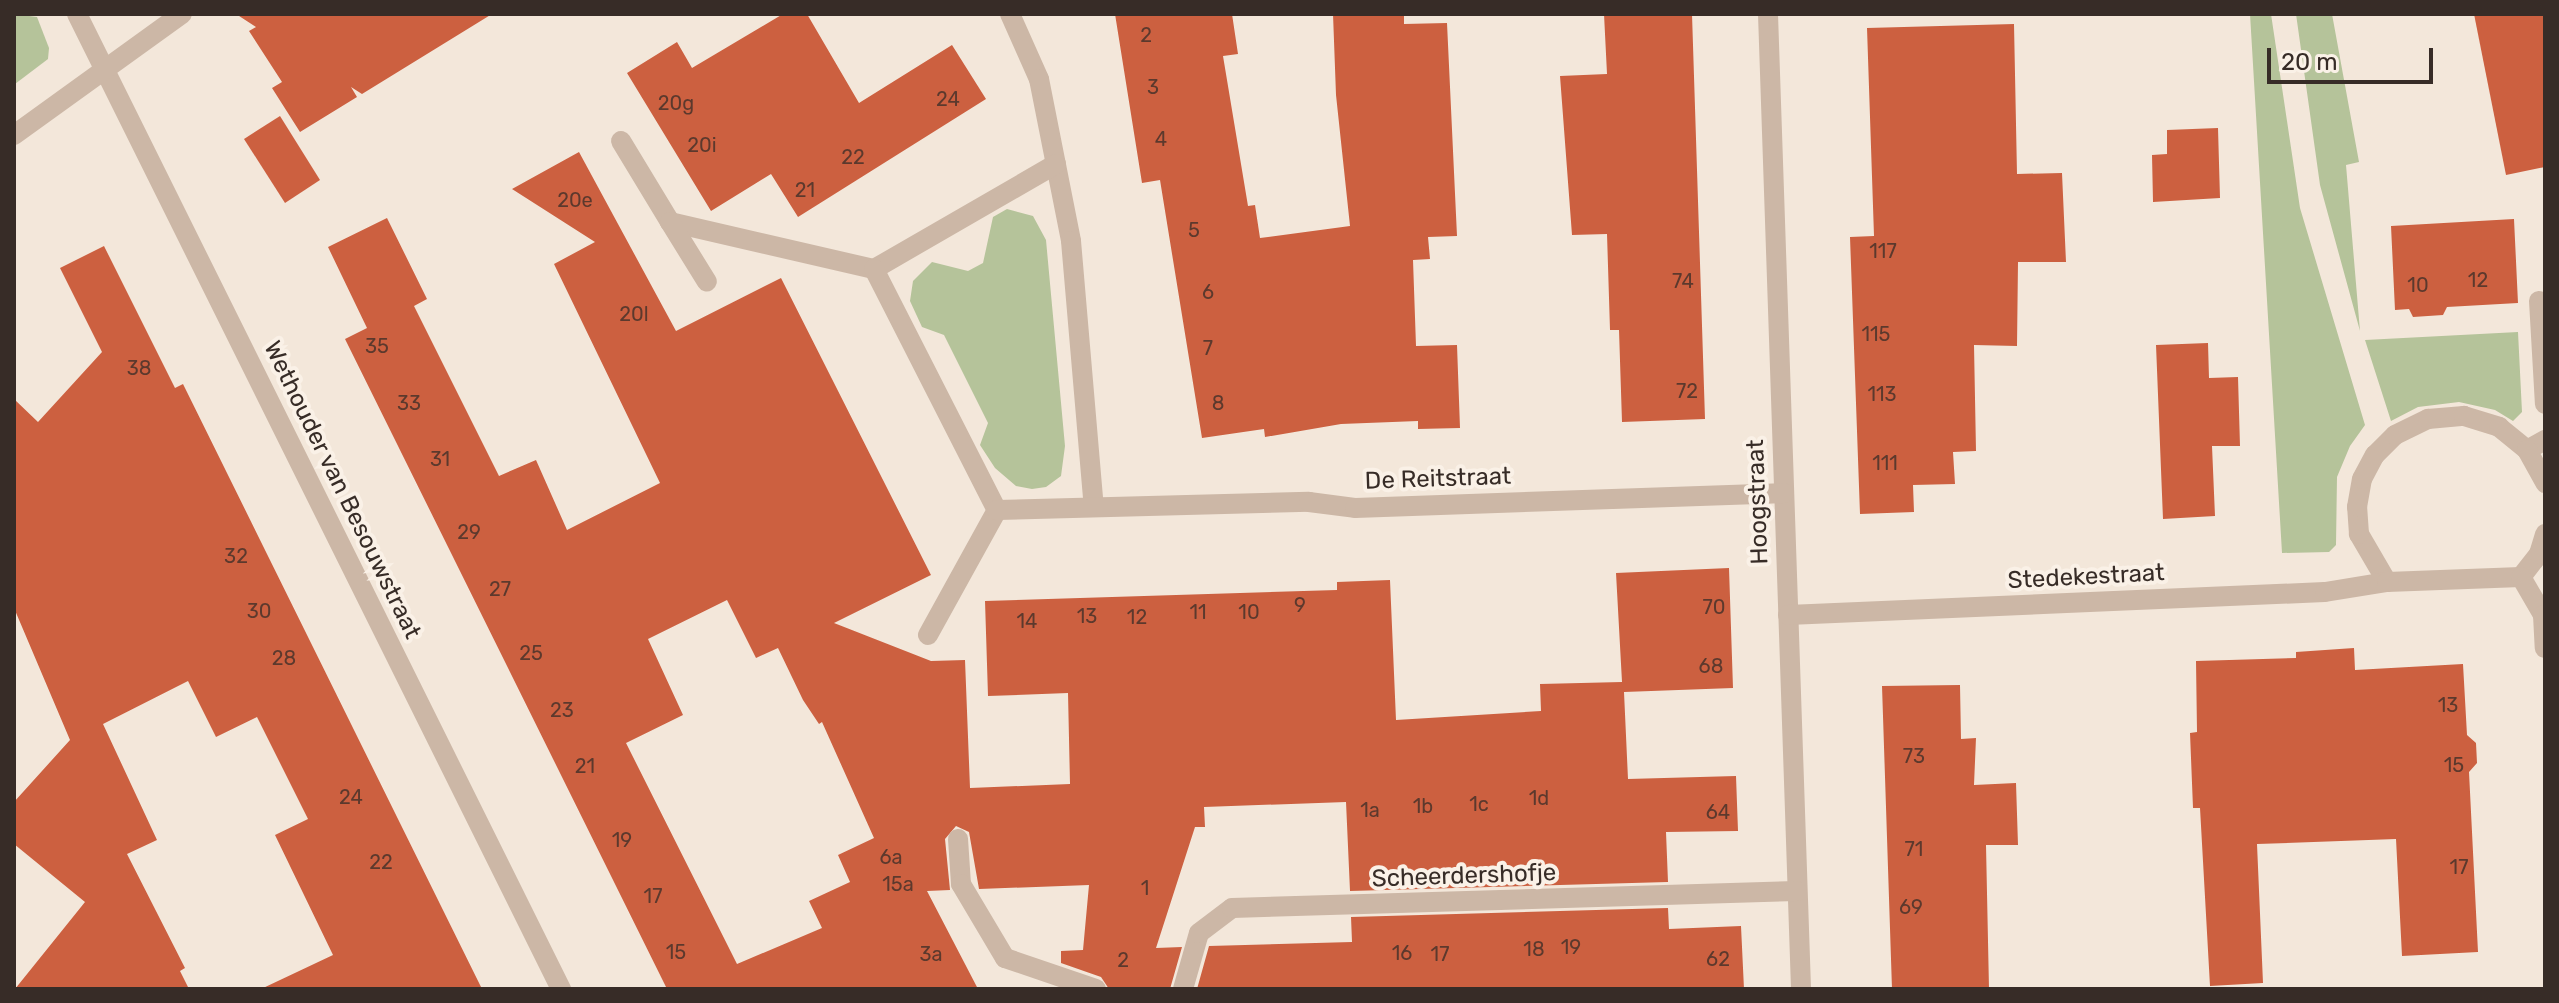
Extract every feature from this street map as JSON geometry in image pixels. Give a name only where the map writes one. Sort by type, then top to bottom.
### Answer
[{"type":"street","name":"Wethouder van Besouwstraat","points":[[77,14],[561,989]]},
{"type":"street","points":[[14,135],[182,14]]},
{"type":"street","points":[[1010,14],[1039,79],[1071,241],[1094,507]]},
{"type":"street","name":"Hoogstraat","points":[[1768,14],[1801,989]]},
{"type":"street","points":[[621,141],[707,282]]},
{"type":"street","points":[[670,222],[874,269],[1056,164]]},
{"type":"street","points":[[874,269],[997,510],[928,635]]},
{"type":"street","points":[[2539,301],[2545,404]]},
{"type":"street","points":[[2387,582],[2359,534],[2357,507],[2362,479],[2375,455],[2395,435],[2428,419],[2464,416],[2499,427],[2536,445],[2545,483]]},
{"type":"street","name":"De Reitstraat","points":[[997,510],[1309,502],[1355,508],[1784,493]]},
{"type":"street","points":[[2545,534],[2539,554],[2521,577],[2543,615],[2545,648]]},
{"type":"street","name":"Stedekestraat","points":[[1788,615],[2325,592],[2387,582],[2521,577]]},
{"type":"street","points":[[958,839],[961,884],[1005,958],[1096,989]]},
{"type":"street","name":"Scheerdershofje","points":[[1183,989],[1199,933],[1232,908],[1797,891]]},
{"type":"green space","points":[[14,14],[37,17],[49,48],[48,59],[15,84]]},
{"type":"green space","points":[[2250,14],[2271,14],[2300,208],[2365,425],[2350,446],[2337,477],[2336,545],[2329,552],[2282,553]]},
{"type":"green space","points":[[2296,14],[2332,14],[2359,162],[2346,165],[2360,331],[2320,185]]},
{"type":"green space","points":[[1007,209],[1033,216],[1046,240],[1065,446],[1061,476],[1046,487],[1032,489],[1016,486],[995,468],[980,445],[988,423],[944,335],[922,327],[910,301],[913,281],[932,262],[968,271],[983,263],[993,217]]},
{"type":"green space","points":[[2518,332],[2522,412],[2513,421],[2495,410],[2459,402],[2418,407],[2391,421],[2365,340]]},
{"type":"building","points":[[236,14],[492,14],[362,94],[351,87],[357,97],[300,132],[272,88],[282,82],[249,31],[256,27]]},
{"type":"building","points":[[783,14],[807,14],[859,103],[952,45],[986,99],[798,217],[771,174],[711,211],[627,73],[677,42],[692,68]]},
{"type":"building","points":[[1115,14],[1232,14],[1238,54],[1223,56],[1248,206],[1255,205],[1260,238],[1350,226],[1336,95],[1333,14],[1404,14],[1404,24],[1447,23],[1457,236],[1428,237],[1430,259],[1413,260],[1416,346],[1457,345],[1460,428],[1418,429],[1418,421],[1341,424],[1265,437],[1264,429],[1202,438],[1160,180],[1142,183]]},
{"type":"building","points":[[1604,14],[1692,14],[1705,419],[1622,422],[1619,330],[1610,330],[1607,234],[1572,235],[1560,76],[1607,74]]},
{"type":"building","points":[[2474,14],[2545,14],[2545,167],[2506,175]]},
{"type":"building","points":[[2014,24],[2017,174],[2062,173],[2066,262],[2018,262],[2017,346],[1974,345],[1976,451],[1953,452],[1955,484],[1913,485],[1914,512],[1860,514],[1850,237],[1874,236],[1867,28]]},
{"type":"building","points":[[280,116],[320,180],[285,203],[244,139]]},
{"type":"building","points":[[2218,128],[2220,198],[2153,202],[2152,155],[2167,154],[2167,130]]},
{"type":"building","points":[[579,152],[676,331],[781,278],[931,575],[834,623],[931,661],[965,660],[970,788],[1070,784],[1068,693],[988,696],[985,601],[1337,590],[1337,582],[1390,580],[1396,720],[1541,711],[1540,684],[1622,682],[1616,573],[1729,568],[1733,688],[1624,692],[1628,779],[1736,776],[1738,831],[1666,832],[1668,882],[1350,891],[1346,802],[1204,807],[1205,827],[1195,827],[1156,948],[1182,947],[1170,989],[1109,989],[1101,977],[1061,963],[1061,951],[1083,950],[1089,885],[979,889],[969,832],[956,826],[945,839],[950,890],[927,891],[978,989],[667,989],[345,339],[367,328],[328,247],[387,218],[427,299],[414,306],[499,476],[536,460],[567,530],[660,483],[554,264],[595,242],[512,189]],"holes":[[[727,600],[756,658],[778,648],[803,700],[819,724],[822,722],[874,838],[838,855],[850,882],[809,901],[822,928],[737,964],[626,743],[683,715],[648,639]]]},
{"type":"building","points":[[2514,219],[2518,303],[2447,307],[2443,315],[2413,317],[2409,309],[2395,310],[2391,226]]},
{"type":"building","points":[[104,246],[175,388],[183,384],[482,989],[261,989],[333,955],[275,835],[308,819],[257,717],[216,737],[188,681],[103,724],[157,840],[127,854],[185,968],[180,971],[189,989],[15,989],[85,902],[14,844],[14,802],[70,740],[14,608],[14,399],[38,422],[102,352],[60,268]]},
{"type":"building","points":[[2208,343],[2209,378],[2238,377],[2240,446],[2212,446],[2215,516],[2163,519],[2156,345]]},
{"type":"building","points":[[2354,648],[2355,670],[2463,664],[2467,735],[2476,743],[2477,763],[2469,772],[2478,952],[2402,956],[2396,839],[2257,844],[2263,983],[2210,986],[2200,808],[2193,808],[2190,733],[2197,732],[2196,661],[2296,658],[2296,652]]},
{"type":"building","points":[[1960,685],[1961,739],[1976,738],[1974,785],[2016,783],[2018,845],[1986,845],[1989,989],[1892,989],[1882,686]]},
{"type":"building","points":[[1668,908],[1669,929],[1741,926],[1744,989],[1197,989],[1209,946],[1352,942],[1351,917]]}]
